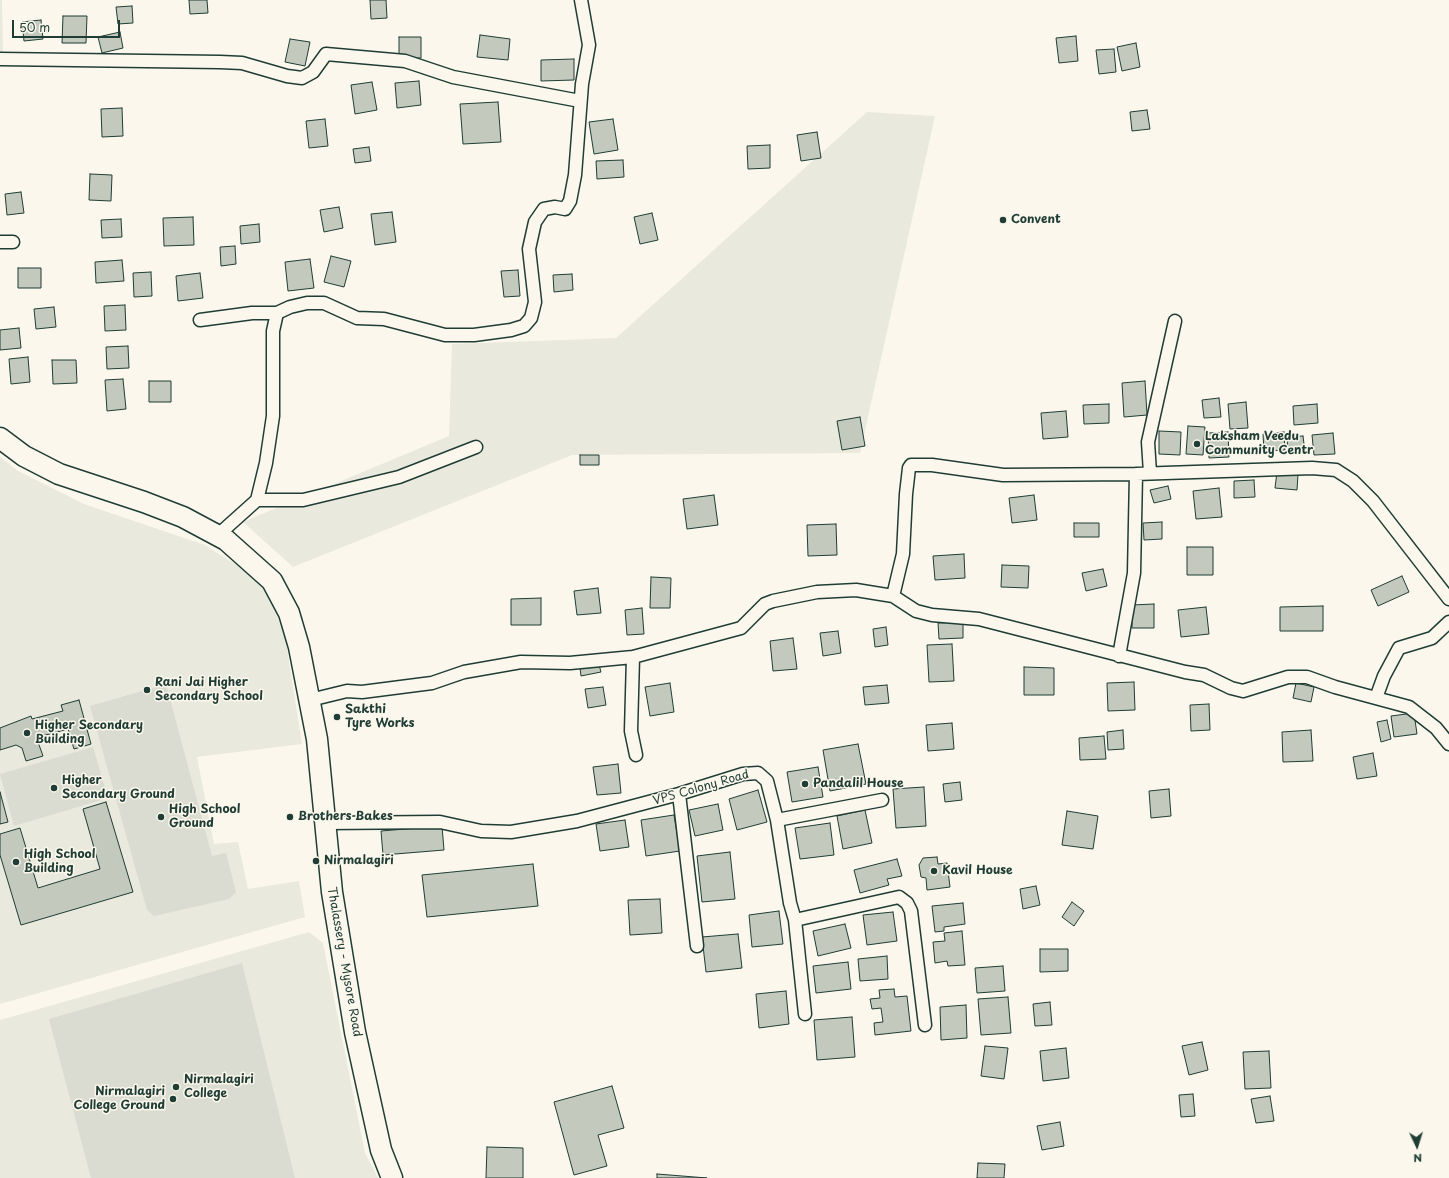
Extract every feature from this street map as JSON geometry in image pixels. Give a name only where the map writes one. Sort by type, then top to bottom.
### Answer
[{"type":"main road","name":"Thalassery - Mysore Road","points":[[0,438],[24,456],[59,474],[144,502],[183,517],[218,535],[226,540],[272,581],[289,613],[299,647],[317,739],[332,892],[355,1032],[381,1150],[392,1178]]},
{"type":"street","points":[[200,320],[252,313],[277,313],[290,307],[307,303],[324,303],[358,318],[384,320],[445,335],[474,335],[511,330],[524,326],[531,318],[535,302],[529,248],[535,222],[544,210],[555,207],[565,209],[570,201],[575,175],[580,101],[589,45],[581,0]]},
{"type":"street","points":[[0,59],[242,63],[287,76],[302,78],[313,72],[326,54],[405,61],[453,78],[580,101]]},
{"type":"street","points":[[0,242],[13,242]]},
{"type":"street","points":[[218,535],[256,500],[266,463],[273,416],[273,331],[277,313]]},
{"type":"street","points":[[1150,473],[1148,442],[1175,321]]},
{"type":"street","points":[[256,500],[303,500],[398,477],[476,447]]},
{"type":"street","points":[[893,596],[903,554],[909,468],[911,465],[932,465],[1003,475],[1136,474],[1312,468],[1336,470],[1353,480],[1373,501],[1449,598]]},
{"type":"street","points":[[1119,656],[1134,573],[1136,474]]},
{"type":"street","points":[[310,700],[347,691],[362,692],[432,682],[464,672],[521,662],[570,663],[633,657],[741,628],[765,604],[774,601],[817,592],[856,590],[893,596],[916,611],[926,614],[979,619],[1119,656],[1185,672],[1204,675],[1231,688],[1243,691],[1288,677],[1307,677],[1335,687],[1409,707],[1436,728],[1449,744]]},
{"type":"street","points":[[1376,698],[1384,676],[1399,648],[1432,638],[1449,622]]},
{"type":"street","points":[[633,657],[632,731],[636,755]]},
{"type":"street","name":"VPS Colony Road","points":[[325,823],[440,822],[481,831],[511,832],[577,821],[679,794],[743,774],[758,772],[767,781],[777,820],[790,903],[795,920],[805,1014]]},
{"type":"street","points":[[679,794],[696,946]]},
{"type":"street","points":[[777,820],[882,800]]},
{"type":"street","points":[[795,920],[899,897],[907,903],[911,911],[925,1025]]},
{"type":"shaded area","points":[[0,0],[2,0],[3,53],[0,53]]},
{"type":"shaded area","points":[[867,112],[935,116],[860,453],[572,455],[293,567],[243,522],[449,436],[452,344],[616,338]]},
{"type":"shaded area","name":"Rani Jai Higher Secondary School","points":[[0,457],[18,471],[84,504],[205,545],[238,566],[260,584],[274,609],[285,636],[302,744],[197,757],[214,844],[238,842],[248,889],[299,881],[305,917],[0,1004]]},
{"type":"shaded area","name":"High School Ground","points":[[166,684],[212,856],[226,853],[236,892],[229,899],[154,916],[147,910],[90,706]]},
{"type":"shaded area","name":"Higher Secondary Ground","points":[[93,747],[108,798],[14,826],[0,774]]},
{"type":"shaded area","name":"Nirmalagiri College","points":[[309,932],[323,943],[365,1153],[378,1178],[0,1178],[0,1020]]},
{"type":"shaded area","name":"Nirmalagiri College Ground","points":[[242,963],[295,1178],[91,1178],[49,1019]]},
{"type":"building","points":[[189,0],[207,0],[208,13],[190,14]]},
{"type":"building","points":[[370,0],[386,0],[387,18],[371,19]]},
{"type":"building","points":[[132,6],[133,23],[118,24],[116,7]]},
{"type":"building","points":[[63,16],[87,16],[86,43],[62,43]]},
{"type":"building","points":[[41,20],[43,39],[24,41],[22,22]]},
{"type":"building","points":[[120,32],[123,48],[102,53],[98,37]]},
{"type":"building","points":[[480,35],[510,39],[508,60],[477,57]]},
{"type":"building","points":[[1076,36],[1078,61],[1059,63],[1056,38]]},
{"type":"building","points":[[399,37],[421,37],[421,58],[399,58]]},
{"type":"building","points":[[290,39],[310,42],[305,66],[285,62]]},
{"type":"building","points":[[1136,43],[1140,67],[1122,71],[1117,47]]},
{"type":"building","points":[[1114,49],[1116,72],[1099,74],[1096,50]]},
{"type":"building","points":[[574,59],[574,80],[541,81],[541,60]]},
{"type":"building","points":[[419,81],[421,105],[397,108],[395,83]]},
{"type":"building","points":[[372,82],[377,110],[355,114],[351,85]]},
{"type":"building","points":[[498,102],[501,142],[463,144],[460,104]]},
{"type":"building","points":[[122,108],[123,136],[102,137],[101,109]]},
{"type":"building","points":[[1147,110],[1150,129],[1132,131],[1130,112]]},
{"type":"building","points":[[325,119],[328,146],[309,148],[306,121]]},
{"type":"building","points":[[613,119],[618,150],[594,154],[589,122]]},
{"type":"building","points":[[817,132],[821,158],[801,161],[797,135]]},
{"type":"building","points":[[770,145],[770,168],[748,169],[747,146]]},
{"type":"building","points":[[369,147],[371,161],[355,163],[353,149]]},
{"type":"building","points":[[623,160],[624,177],[597,179],[596,161]]},
{"type":"building","points":[[90,174],[112,175],[111,201],[89,200]]},
{"type":"building","points":[[21,192],[24,213],[7,215],[5,194]]},
{"type":"building","points":[[339,207],[343,228],[324,232],[320,210]]},
{"type":"building","points":[[392,212],[396,242],[375,245],[371,214]]},
{"type":"building","points":[[652,213],[658,240],[640,244],[634,217]]},
{"type":"building","points":[[193,217],[194,245],[164,246],[163,218]]},
{"type":"building","points":[[121,219],[122,237],[102,238],[101,220]]},
{"type":"building","points":[[259,224],[260,242],[241,244],[240,226]]},
{"type":"building","points":[[235,246],[236,264],[221,266],[220,247]]},
{"type":"building","points":[[331,256],[351,261],[344,287],[324,282]]},
{"type":"building","points":[[310,259],[314,288],[288,291],[285,262]]},
{"type":"building","points":[[122,260],[124,281],[96,283],[95,262]]},
{"type":"building","points":[[18,268],[41,268],[41,288],[18,288]]},
{"type":"building","points":[[518,270],[520,296],[504,297],[501,271]]},
{"type":"building","points":[[151,272],[152,296],[134,297],[133,273]]},
{"type":"building","points":[[200,273],[203,298],[178,301],[176,276]]},
{"type":"building","points":[[572,274],[573,290],[554,292],[553,275]]},
{"type":"building","points":[[125,305],[126,330],[105,331],[104,306]]},
{"type":"building","points":[[54,307],[56,327],[36,329],[34,309]]},
{"type":"building","points":[[19,328],[21,348],[0,350],[0,330]]},
{"type":"building","points":[[128,346],[129,368],[107,369],[106,347]]},
{"type":"building","points":[[28,357],[30,382],[11,384],[9,359]]},
{"type":"building","points":[[52,360],[76,360],[77,383],[53,384]]},
{"type":"building","points":[[123,379],[126,409],[107,411],[105,380]]},
{"type":"building","points":[[149,381],[171,381],[171,402],[149,402]]},
{"type":"building","points":[[1145,381],[1147,415],[1124,417],[1122,383]]},
{"type":"building","points":[[1219,398],[1221,417],[1204,418],[1202,400]]},
{"type":"building","points":[[1246,402],[1248,428],[1230,429],[1228,404]]},
{"type":"building","points":[[1109,404],[1109,423],[1084,424],[1083,405]]},
{"type":"building","points":[[1317,404],[1318,423],[1294,425],[1293,406]]},
{"type":"building","points":[[1066,411],[1068,437],[1043,439],[1041,413]]},
{"type":"building","points":[[860,417],[865,446],[842,450],[837,421]]},
{"type":"building","points":[[1188,426],[1205,427],[1203,455],[1186,454]]},
{"type":"building","points":[[1159,431],[1181,432],[1180,455],[1159,454]]},
{"type":"building","points":[[1228,432],[1229,457],[1209,458],[1208,433]]},
{"type":"building","points":[[1284,432],[1285,450],[1264,451],[1263,434]]},
{"type":"building","points":[[1333,433],[1335,454],[1314,455],[1312,435]]},
{"type":"building","points":[[1303,436],[1305,452],[1288,453],[1287,437]]},
{"type":"building","points":[[580,455],[599,455],[599,465],[580,465]]},
{"type":"building","points":[[1277,472],[1298,474],[1297,490],[1275,488]]},
{"type":"building","points":[[1254,480],[1255,497],[1234,498],[1234,481]]},
{"type":"building","points":[[1168,486],[1171,499],[1154,503],[1150,490]]},
{"type":"building","points":[[1219,488],[1222,517],[1196,519],[1193,491]]},
{"type":"building","points":[[714,495],[718,525],[687,529],[683,499]]},
{"type":"building","points":[[1034,495],[1037,520],[1012,523],[1009,498]]},
{"type":"building","points":[[1162,522],[1162,539],[1144,540],[1143,523]]},
{"type":"building","points":[[1074,523],[1099,523],[1099,537],[1074,537]]},
{"type":"building","points":[[836,524],[837,555],[808,556],[807,525]]},
{"type":"building","points":[[1187,547],[1213,547],[1213,575],[1187,575]]},
{"type":"building","points":[[964,554],[965,578],[935,580],[933,556]]},
{"type":"building","points":[[1002,565],[1029,566],[1028,588],[1001,587]]},
{"type":"building","points":[[1103,569],[1107,586],[1086,591],[1082,573]]},
{"type":"building","points":[[1402,576],[1409,592],[1378,606],[1371,590]]},
{"type":"building","points":[[651,577],[671,578],[670,608],[650,608]]},
{"type":"building","points":[[598,588],[601,613],[577,615],[574,591]]},
{"type":"building","points":[[541,598],[541,625],[511,625],[511,599]]},
{"type":"building","points":[[1154,604],[1154,628],[1132,628],[1132,605]]},
{"type":"building","points":[[1323,606],[1323,631],[1280,631],[1280,607]]},
{"type":"building","points":[[1206,607],[1209,634],[1181,637],[1178,610]]},
{"type":"building","points":[[642,608],[644,634],[627,635],[625,610]]},
{"type":"building","points":[[963,622],[963,638],[939,639],[938,623]]},
{"type":"building","points":[[886,627],[888,645],[875,647],[873,629]]},
{"type":"building","points":[[838,631],[841,653],[823,656],[820,633]]},
{"type":"building","points":[[793,638],[797,669],[773,671],[770,641]]},
{"type":"building","points":[[952,644],[954,681],[929,682],[927,645]]},
{"type":"building","points":[[599,665],[601,672],[581,676],[580,668]]},
{"type":"building","points":[[1024,667],[1054,668],[1054,695],[1024,695]]},
{"type":"building","points":[[1134,682],[1135,710],[1108,711],[1107,683]]},
{"type":"building","points":[[670,683],[674,712],[650,716],[645,687]]},
{"type":"building","points":[[1296,683],[1314,687],[1311,702],[1293,698]]},
{"type":"building","points":[[887,685],[889,703],[865,705],[863,687]]},
{"type":"building","points":[[603,687],[606,705],[588,708],[585,689]]},
{"type":"building","name":"Higher Secondary Building","points":[[79,700],[91,744],[74,749],[68,729],[42,736],[38,742],[43,756],[26,761],[22,748],[16,745],[0,750],[0,728],[31,716],[32,719],[63,711],[61,705]]},
{"type":"building","points":[[1209,704],[1210,730],[1191,731],[1190,705]]},
{"type":"building","points":[[1414,713],[1417,734],[1394,737],[1391,716]]},
{"type":"building","points":[[1387,720],[1391,739],[1381,742],[1377,722]]},
{"type":"building","points":[[952,723],[954,749],[928,751],[926,725]]},
{"type":"building","points":[[1123,730],[1124,749],[1108,750],[1107,732]]},
{"type":"building","points":[[1311,730],[1313,761],[1283,762],[1282,732]]},
{"type":"building","points":[[1104,736],[1106,759],[1080,760],[1079,738]]},
{"type":"building","points":[[858,744],[866,784],[830,791],[823,750]]},
{"type":"building","points":[[1373,753],[1377,776],[1357,779],[1353,757]]},
{"type":"building","points":[[618,764],[621,793],[597,795],[593,767]]},
{"type":"building","name":"Pandalil House","points":[[818,767],[823,797],[792,802],[787,772]]},
{"type":"building","points":[[960,782],[962,800],[945,802],[943,784]]},
{"type":"building","points":[[924,787],[926,826],[896,828],[893,789]]},
{"type":"building","points":[[1169,789],[1171,816],[1151,818],[1149,791]]},
{"type":"building","points":[[758,790],[767,822],[737,830],[729,799]]},
{"type":"building","points":[[0,792],[8,822],[0,824]]},
{"type":"building","name":"High School Building","points":[[106,802],[133,892],[21,925],[0,855],[0,834],[20,828],[38,888],[100,869],[83,809]]},
{"type":"building","points":[[718,804],[723,830],[695,836],[689,810]]},
{"type":"building","points":[[865,810],[872,843],[843,849],[837,816]]},
{"type":"building","points":[[1067,811],[1098,816],[1093,849],[1062,845]]},
{"type":"building","points":[[674,815],[680,851],[646,856],[641,820]]},
{"type":"building","points":[[625,820],[629,847],[600,851],[596,824]]},
{"type":"building","points":[[830,823],[834,855],[800,859],[795,828]]},
{"type":"building","points":[[442,826],[444,850],[383,855],[381,831]]},
{"type":"building","points":[[730,852],[735,899],[702,902],[697,856]]},
{"type":"building","name":"Kavil House","points":[[937,857],[938,864],[947,863],[950,887],[927,890],[926,878],[921,877],[919,865],[923,858]]},
{"type":"building","points":[[897,859],[902,876],[887,879],[889,885],[860,893],[854,870]]},
{"type":"building","points":[[533,864],[538,906],[427,917],[422,875]]},
{"type":"building","points":[[1036,886],[1040,905],[1023,909],[1020,889]]},
{"type":"building","points":[[660,899],[662,933],[630,935],[628,900]]},
{"type":"building","points":[[1072,902],[1084,911],[1074,926],[1062,917]]},
{"type":"building","points":[[963,903],[965,924],[944,927],[944,931],[935,932],[932,906]]},
{"type":"building","points":[[779,911],[783,944],[752,947],[749,915]]},
{"type":"building","points":[[893,912],[897,941],[867,945],[863,915]]},
{"type":"building","points":[[845,924],[851,948],[818,956],[813,931]]},
{"type":"building","points":[[962,931],[965,965],[948,966],[947,961],[935,963],[933,942],[945,941],[944,933]]},
{"type":"building","points":[[738,934],[742,968],[706,972],[702,937]]},
{"type":"building","points":[[1040,949],[1068,949],[1068,971],[1040,972]]},
{"type":"building","points":[[887,956],[888,979],[860,981],[858,959]]},
{"type":"building","points":[[848,962],[851,989],[816,993],[813,966]]},
{"type":"building","points":[[1003,966],[1005,991],[977,993],[975,968]]},
{"type":"building","points":[[894,989],[895,997],[907,996],[911,1031],[875,1035],[874,1023],[883,1022],[881,1008],[872,1009],[870,999],[880,998],[879,990]]},
{"type":"building","points":[[786,991],[789,1024],[759,1028],[756,994]]},
{"type":"building","points":[[1008,997],[1011,1033],[981,1035],[978,999]]},
{"type":"building","points":[[1050,1002],[1052,1025],[1035,1026],[1033,1004]]},
{"type":"building","points":[[966,1005],[967,1038],[941,1040],[940,1007]]},
{"type":"building","points":[[852,1017],[855,1057],[817,1060],[814,1020]]},
{"type":"building","points":[[1202,1042],[1208,1070],[1189,1075],[1182,1046]]},
{"type":"building","points":[[985,1046],[1008,1048],[1004,1079],[981,1076]]},
{"type":"building","points":[[1066,1048],[1069,1078],[1043,1081],[1040,1051]]},
{"type":"building","points":[[1269,1051],[1271,1088],[1245,1089],[1243,1052]]},
{"type":"building","points":[[612,1086],[624,1128],[598,1135],[607,1166],[574,1175],[554,1102]]},
{"type":"building","points":[[1193,1094],[1195,1116],[1181,1117],[1179,1095]]},
{"type":"building","points":[[1270,1096],[1274,1121],[1256,1123],[1251,1099]]},
{"type":"building","points":[[1060,1122],[1064,1146],[1042,1150],[1037,1126]]},
{"type":"building","points":[[487,1147],[523,1148],[523,1178],[486,1178]]},
{"type":"building","points":[[978,1163],[1005,1164],[1004,1178],[977,1178]]},
{"type":"building","points":[[657,1174],[707,1178],[657,1178]]},
{"type":"place","name":"Convent","points":[[1003,220]]},
{"type":"place","name":"Laksham Veedu Community Centr","points":[[1197,444]]},
{"type":"place","name":"Rani Jai Higher Secondary School","points":[[147,690]]},
{"type":"place","name":"Sakthi Tyre Works","points":[[337,717]]},
{"type":"place","name":"Higher Secondary Building","points":[[27,733]]},
{"type":"place","name":"Pandalil House","points":[[805,784]]},
{"type":"place","name":"Higher Secondary Ground","points":[[54,788]]},
{"type":"place","name":"High School Ground","points":[[161,817]]},
{"type":"place","name":"Brothers Bakes","points":[[290,817]]},
{"type":"place","name":"Nirmalagiri","points":[[316,861]]},
{"type":"place","name":"High School Building","points":[[16,862]]},
{"type":"place","name":"Kavil House","points":[[934,871]]},
{"type":"place","name":"Nirmalagiri College","points":[[176,1087]]},
{"type":"place","name":"Nirmalagiri College Ground","points":[[173,1099]]}]
